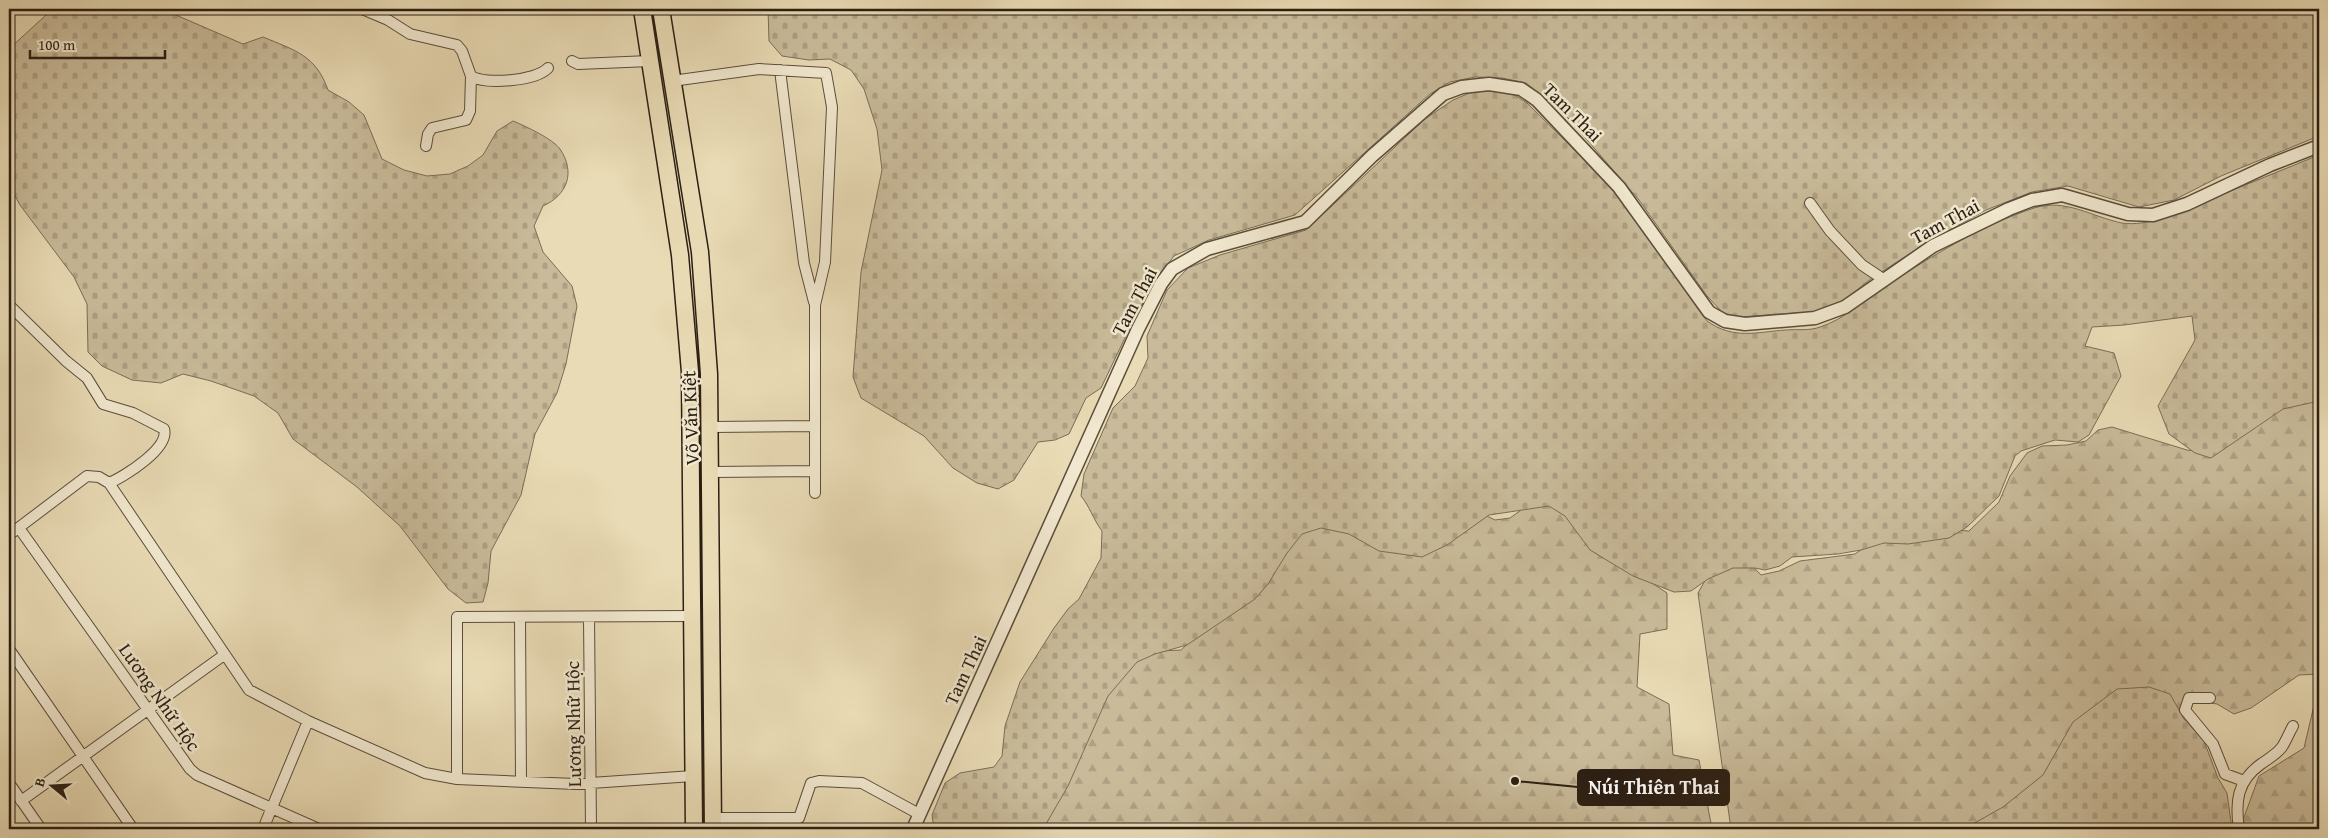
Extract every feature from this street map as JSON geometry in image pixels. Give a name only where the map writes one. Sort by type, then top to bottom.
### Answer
[{"type":"main road","points":[[643,12],[661,10]]},
{"type":"main road","name":"Võ Văn Kiệt","points":[[661,10],[700,252],[711,427],[712,824]]},
{"type":"main road","name":"Võ Văn Kiệt","points":[[643,12],[680,254],[690,372],[694,829]]},
{"type":"main road","points":[[680,254],[700,252]]},
{"type":"street","points":[[362,9],[388,20],[410,34],[457,46],[462,51],[471,76],[470,111],[466,120],[432,128],[428,134],[426,146]]},
{"type":"street","points":[[572,61],[578,64],[650,61]]},
{"type":"street","points":[[471,76],[479,80],[506,81],[541,73],[548,68]]},
{"type":"street","points":[[672,81],[760,69],[826,73],[832,107],[825,262],[815,305],[815,493]]},
{"type":"street","points":[[780,70],[804,262],[815,305]]},
{"type":"street","name":"Tam Thai","points":[[913,829],[1138,329],[1172,269],[1207,249],[1305,222],[1372,156],[1443,94],[1462,87],[1489,84],[1521,89],[1537,100],[1619,186],[1709,312],[1716,318],[1733,324],[1823,317],[1845,307],[1932,246],[2032,200],[2062,195],[2128,214],[2153,215],[2188,204],[2270,165],[2319,146]]},
{"type":"street","points":[[1810,203],[1830,231],[1862,265],[1883,279]]},
{"type":"street","points":[[9,305],[66,361],[87,378],[102,404],[133,413],[164,429],[165,433],[161,444],[150,456],[125,476],[109,483]]},
{"type":"street","points":[[711,427],[815,426]]},
{"type":"street","points":[[711,472],[815,471]]},
{"type":"street","points":[[9,535],[87,476],[99,477],[109,483],[249,690],[308,722],[425,772],[456,779],[521,782],[591,783],[693,776]]},
{"type":"street","name":"Lương Nhữ Hộc","points":[[19,528],[190,769],[197,775],[319,829]]},
{"type":"street","points":[[456,779],[457,617],[589,618],[692,616]]},
{"type":"street","points":[[520,617],[521,782]]},
{"type":"street","name":"Lương Nhữ Hộc","points":[[589,618],[591,829]]},
{"type":"street","points":[[9,649],[133,829]]},
{"type":"street","points":[[21,801],[224,655]]},
{"type":"street","points":[[2210,698],[2189,698],[2185,710],[2213,744],[2225,774],[2244,781]]},
{"type":"street","points":[[263,829],[308,722]]},
{"type":"street","points":[[2239,829],[2236,809],[2238,793],[2244,781],[2249,773],[2282,747],[2293,726]]},
{"type":"street","points":[[712,824],[799,818],[811,783],[819,781],[862,783],[919,814]]},
{"type":"street","points":[[9,782],[41,829]]},
{"type":"green space","points":[[60,9],[162,9],[243,44],[263,37],[294,50],[303,55],[317,69],[328,90],[349,102],[364,115],[382,159],[404,170],[427,176],[450,174],[468,166],[483,155],[497,131],[513,121],[545,137],[560,149],[567,166],[568,175],[566,182],[558,196],[543,206],[534,226],[543,252],[572,286],[577,306],[566,364],[557,393],[535,434],[521,495],[491,551],[488,583],[483,602],[466,603],[448,589],[400,526],[357,487],[293,439],[278,413],[254,396],[211,381],[183,374],[161,383],[132,380],[102,366],[88,352],[87,304],[74,277],[20,205],[9,185],[9,49],[46,15]]},
{"type":"green space","points":[[768,9],[2319,9],[2319,136],[2221,176],[2174,200],[2139,207],[2068,186],[2032,192],[1986,210],[1928,242],[1872,278],[1838,305],[1825,311],[1739,317],[1723,313],[1707,296],[1639,200],[1562,111],[1526,83],[1502,78],[1475,77],[1450,82],[1430,94],[1295,215],[1209,240],[1174,256],[1155,281],[1134,319],[1101,388],[1086,398],[1069,434],[1055,440],[1038,442],[1014,480],[998,489],[977,483],[953,468],[924,436],[861,398],[853,377],[861,272],[882,170],[877,129],[864,89],[851,70],[830,59],[809,60],[782,56],[769,41]]},
{"type":"green space","points":[[1493,91],[1513,94],[1527,103],[1609,184],[1707,321],[1717,327],[1736,333],[1808,329],[1829,324],[1846,315],[1884,287],[1938,253],[1975,233],[2034,208],[2057,205],[2127,224],[2159,220],[2319,155],[2319,401],[2283,409],[2211,458],[2195,453],[2169,434],[2158,406],[2195,340],[2192,316],[2124,325],[2092,327],[2085,346],[2114,353],[2121,376],[2089,435],[2078,442],[2055,440],[2021,451],[2015,456],[1999,496],[1967,527],[1949,538],[1908,544],[1884,543],[1838,554],[1792,557],[1780,566],[1765,570],[1733,568],[1708,579],[1691,591],[1674,592],[1633,576],[1590,550],[1565,516],[1549,506],[1489,515],[1447,545],[1422,557],[1379,551],[1349,534],[1321,528],[1302,534],[1287,553],[1268,584],[1255,599],[1187,645],[1155,654],[1137,662],[1108,696],[1068,786],[1046,824],[1039,829],[934,829],[932,815],[945,783],[960,773],[994,767],[1002,756],[1005,726],[1020,682],[1054,628],[1068,609],[1079,599],[1101,558],[1102,531],[1081,496],[1084,474],[1113,408],[1135,386],[1148,358],[1147,336],[1167,290],[1188,268],[1220,255],[1306,230],[1425,119],[1453,100],[1472,92]]},
{"type":"green space","points":[[2319,400],[2319,674],[2299,675],[2251,708],[2234,714],[2217,704],[2192,700],[2182,720],[2005,829],[1731,829],[1698,593],[1715,563],[1746,559],[1761,575],[1779,571],[1800,561],[1855,554],[1878,538],[1942,529],[1969,531],[1999,502],[2010,476],[2027,453],[2042,446],[2067,445],[2086,441],[2098,430],[2112,427],[2187,450],[2211,453],[2268,406]]},
{"type":"green space","points":[[1411,479],[1495,520],[1510,518],[1560,482],[1595,545],[1667,593],[1667,629],[1640,634],[1637,687],[1669,704],[1673,755],[1699,760],[1712,829],[1006,829],[1114,653],[1181,650],[1221,613],[1283,529]]},
{"type":"green space","points":[[2319,684],[2319,829],[2247,829],[2243,820],[2259,776],[2304,748]]},
{"type":"green space","points":[[2149,687],[2170,694],[2184,719],[2204,741],[2218,778],[2227,793],[2232,829],[1964,829],[2003,807],[2043,775],[2073,722],[2117,689]]},
{"type":"place","name":"Núi Thiên Thai","points":[[1515,781]]}]
